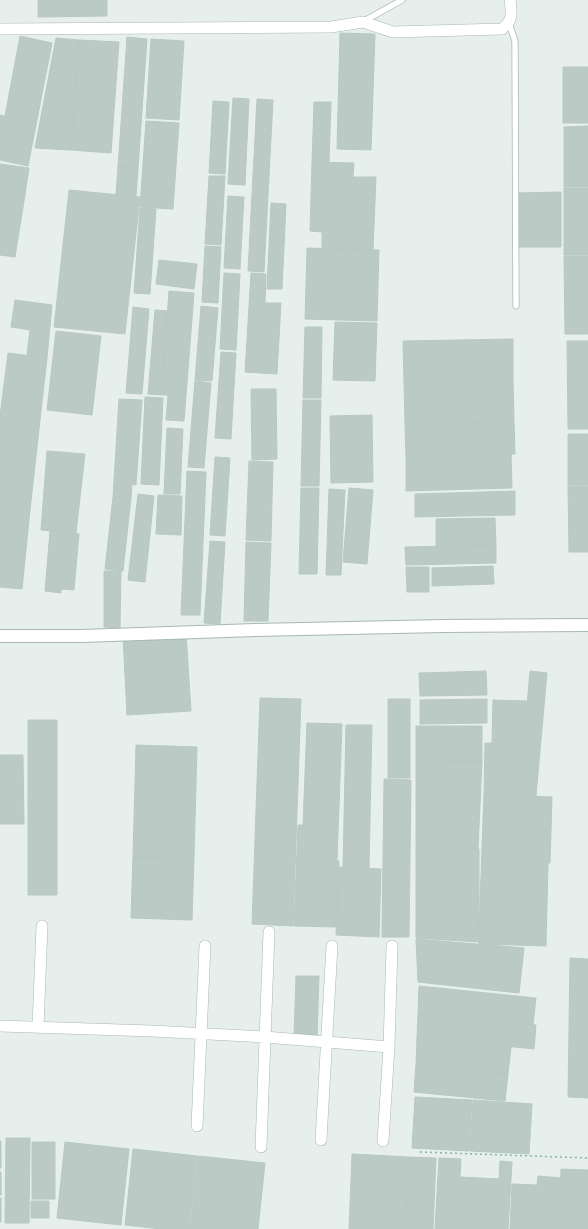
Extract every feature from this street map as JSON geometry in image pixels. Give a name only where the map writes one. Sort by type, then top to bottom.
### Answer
[{"type":"street","points":[[0,29],[331,27],[363,22],[394,32],[502,29],[509,23],[512,13],[510,0]]},
{"type":"street","points":[[0,636],[82,636],[436,626],[588,625]]},
{"type":"street","points":[[38,1027],[42,926]]},
{"type":"street","points":[[261,1147],[269,932]]},
{"type":"street","points":[[197,1126],[205,946]]},
{"type":"street","points":[[321,1140],[332,946]]},
{"type":"street","points":[[383,1141],[389,1047],[392,946]]},
{"type":"street","points":[[0,1026],[265,1037],[389,1047]]},
{"type":"lane","points":[[363,22],[402,0]]},
{"type":"lane","points":[[509,23],[515,42],[516,306]]},
{"type":"path","points":[[420,1152],[588,1158]]},
{"type":"building","points":[[38,0],[107,0],[107,16],[38,17]]},
{"type":"building","points":[[340,33],[375,34],[371,150],[337,149]]},
{"type":"building","points":[[20,36],[52,43],[28,166],[0,160],[0,115],[5,116]]},
{"type":"building","points":[[127,37],[147,39],[138,168],[118,167]]},
{"type":"building","points":[[56,38],[79,40],[71,150],[35,148]]},
{"type":"building","points":[[151,39],[184,41],[179,120],[146,118]]},
{"type":"building","points":[[79,40],[119,42],[111,153],[71,150]]},
{"type":"building","points":[[563,67],[588,67],[588,123],[563,123]]},
{"type":"building","points":[[233,98],[249,99],[245,185],[228,184]]},
{"type":"building","points":[[257,99],[273,100],[264,272],[248,271]]},
{"type":"building","points":[[213,101],[229,102],[225,174],[209,173]]},
{"type":"building","points":[[314,102],[331,102],[329,162],[312,162]]},
{"type":"building","points":[[146,121],[179,123],[173,209],[140,207]]},
{"type":"building","points":[[588,126],[588,187],[564,187],[564,127]]},
{"type":"building","points":[[312,162],[354,163],[353,177],[376,177],[373,250],[322,248],[322,232],[310,231]]},
{"type":"building","points":[[0,164],[29,168],[24,201],[0,197]]},
{"type":"building","points":[[118,167],[138,168],[136,196],[116,194]]},
{"type":"building","points":[[209,176],[225,176],[221,245],[205,244]]},
{"type":"building","points":[[564,188],[588,188],[588,255],[564,255]]},
{"type":"building","points":[[69,190],[140,197],[125,334],[54,327]]},
{"type":"building","points":[[561,192],[561,247],[518,247],[517,193]]},
{"type":"building","points":[[228,196],[244,197],[240,269],[224,268]]},
{"type":"building","points":[[0,197],[24,201],[15,257],[0,255]]},
{"type":"building","points":[[271,203],[286,204],[282,289],[267,289]]},
{"type":"building","points":[[140,208],[156,209],[150,294],[134,293]]},
{"type":"building","points":[[205,246],[221,247],[218,303],[202,302]]},
{"type":"building","points":[[307,248],[379,250],[377,321],[305,319]]},
{"type":"building","points":[[564,256],[588,256],[588,334],[565,334]]},
{"type":"building","points":[[159,260],[197,264],[194,289],[156,284]]},
{"type":"building","points":[[224,273],[240,274],[236,350],[220,349]]},
{"type":"building","points":[[251,273],[266,274],[265,303],[281,303],[277,374],[245,372]]},
{"type":"building","points":[[169,291],[194,293],[184,421],[166,420],[168,395],[161,395]]},
{"type":"building","points":[[15,300],[52,305],[47,358],[27,355],[30,330],[11,327]]},
{"type":"building","points":[[201,306],[218,308],[212,381],[195,380]]},
{"type":"building","points":[[133,307],[149,309],[142,394],[126,393]]},
{"type":"building","points":[[155,310],[168,311],[161,395],[148,394]]},
{"type":"building","points":[[335,322],[377,323],[375,381],[333,380]]},
{"type":"building","points":[[305,327],[322,327],[321,398],[303,398]]},
{"type":"building","points":[[56,331],[101,336],[92,415],[47,410]]},
{"type":"building","points":[[513,339],[513,380],[404,382],[403,341]]},
{"type":"building","points":[[567,341],[588,341],[588,429],[568,429]]},
{"type":"building","points":[[221,352],[236,353],[231,439],[215,438]]},
{"type":"building","points":[[8,353],[47,358],[40,420],[0,416]]},
{"type":"building","points":[[513,380],[514,422],[405,424],[404,382]]},
{"type":"building","points":[[195,381],[211,383],[204,468],[188,467]]},
{"type":"building","points":[[251,389],[276,389],[277,459],[252,460]]},
{"type":"building","points":[[145,397],[163,398],[159,485],[141,484]]},
{"type":"building","points":[[119,399],[142,400],[136,485],[132,484],[131,498],[113,497]]},
{"type":"building","points":[[303,400],[321,400],[319,486],[301,486]]},
{"type":"building","points":[[372,415],[373,482],[331,483],[330,416]]},
{"type":"building","points":[[0,416],[40,420],[30,510],[0,507]]},
{"type":"building","points":[[514,422],[515,454],[406,457],[405,424]]},
{"type":"building","points":[[167,428],[183,429],[180,494],[164,494]]},
{"type":"building","points":[[568,434],[588,434],[588,485],[568,485]]},
{"type":"building","points":[[47,451],[85,454],[76,533],[41,530]]},
{"type":"building","points":[[511,454],[512,488],[406,491],[406,457]]},
{"type":"building","points":[[215,457],[230,458],[225,536],[210,535]]},
{"type":"building","points":[[249,461],[273,462],[271,541],[246,540]]},
{"type":"building","points":[[187,471],[206,472],[200,615],[181,615]]},
{"type":"building","points":[[568,486],[588,486],[588,552],[569,552]]},
{"type":"building","points":[[301,488],[319,488],[317,574],[299,574]]},
{"type":"building","points":[[349,488],[373,490],[367,564],[343,562]]},
{"type":"building","points":[[329,489],[345,490],[341,575],[326,575]]},
{"type":"building","points":[[515,491],[515,515],[415,517],[415,494]]},
{"type":"building","points":[[138,494],[154,496],[145,582],[128,580]]},
{"type":"building","points":[[158,495],[182,496],[181,535],[156,534]]},
{"type":"building","points":[[113,497],[131,498],[123,571],[105,569]]},
{"type":"building","points":[[0,507],[30,510],[22,589],[0,587]]},
{"type":"building","points":[[495,518],[496,545],[436,546],[436,519]]},
{"type":"building","points":[[50,531],[79,534],[74,590],[61,589],[61,593],[45,591]]},
{"type":"building","points":[[210,541],[225,542],[220,624],[204,623]]},
{"type":"building","points":[[246,542],[271,543],[268,621],[244,621]]},
{"type":"building","points":[[496,545],[496,563],[406,565],[405,547]]},
{"type":"building","points":[[493,566],[494,584],[432,586],[432,568]]},
{"type":"building","points":[[406,567],[429,567],[429,592],[407,592]]},
{"type":"building","points":[[104,571],[121,571],[120,628],[104,627]]},
{"type":"building","points":[[186,633],[191,711],[127,715],[123,636]]},
{"type":"building","points":[[486,671],[487,695],[420,696],[419,673]]},
{"type":"building","points":[[530,671],[547,673],[536,796],[519,796]]},
{"type":"building","points":[[260,698],[301,699],[293,926],[252,924]]},
{"type":"building","points":[[388,699],[410,699],[410,778],[388,778]]},
{"type":"building","points":[[487,699],[487,723],[420,724],[420,700]]},
{"type":"building","points":[[493,700],[527,701],[519,796],[484,795],[485,743],[492,743]]},
{"type":"building","points":[[28,720],[57,720],[57,895],[28,895]]},
{"type":"building","points":[[307,723],[342,724],[336,927],[294,926],[298,825],[303,825]]},
{"type":"building","points":[[346,725],[372,725],[369,868],[343,867]]},
{"type":"building","points":[[416,726],[482,726],[482,761],[416,762]]},
{"type":"building","points":[[136,745],[197,747],[194,858],[133,857]]},
{"type":"building","points":[[0,755],[23,755],[24,824],[0,824]]},
{"type":"building","points":[[482,761],[478,849],[416,849],[416,762]]},
{"type":"building","points":[[384,779],[411,780],[409,937],[382,937]]},
{"type":"building","points":[[484,795],[552,797],[547,905],[480,903]]},
{"type":"building","points":[[416,849],[479,849],[479,942],[416,938]]},
{"type":"building","points":[[133,857],[194,858],[192,920],[131,918]]},
{"type":"building","points":[[338,867],[381,869],[379,937],[336,935]]},
{"type":"building","points":[[480,903],[547,905],[546,946],[479,944]]},
{"type":"building","points":[[416,939],[524,948],[519,993],[418,982]]},
{"type":"building","points":[[570,958],[588,959],[588,1098],[568,1097]]},
{"type":"building","points":[[296,976],[319,976],[317,1037],[294,1036]]},
{"type":"building","points":[[419,986],[536,998],[533,1025],[418,1013]]},
{"type":"building","points":[[418,1013],[536,1025],[534,1049],[417,1037]]},
{"type":"building","points":[[417,1037],[511,1047],[508,1074],[416,1064]]},
{"type":"building","points":[[416,1064],[508,1074],[505,1101],[414,1092]]},
{"type":"building","points":[[415,1097],[472,1100],[469,1151],[412,1148]]},
{"type":"building","points":[[473,1100],[532,1104],[529,1154],[470,1151]]},
{"type":"building","points":[[6,1138],[30,1138],[29,1223],[5,1223]]},
{"type":"building","points":[[1,1141],[1,1168],[0,1168]]},
{"type":"building","points":[[32,1142],[55,1142],[55,1199],[32,1199]]},
{"type":"building","points":[[65,1142],[129,1149],[121,1225],[57,1218]]},
{"type":"building","points":[[133,1149],[197,1156],[189,1229],[161,1229],[125,1225]]},
{"type":"building","points":[[352,1154],[409,1157],[406,1229],[349,1229]]},
{"type":"building","points":[[198,1156],[265,1163],[258,1229],[190,1229]]},
{"type":"building","points":[[409,1157],[436,1158],[433,1229],[406,1229]]},
{"type":"building","points":[[439,1158],[461,1159],[460,1177],[499,1179],[500,1161],[512,1162],[508,1229],[435,1229]]},
{"type":"building","points":[[561,1169],[588,1170],[588,1229],[559,1229]]},
{"type":"building","points":[[1,1172],[1,1195],[0,1195]]},
{"type":"building","points":[[538,1176],[561,1178],[559,1229],[510,1229],[512,1184],[537,1185]]},
{"type":"building","points":[[1,1198],[1,1222],[0,1222]]},
{"type":"building","points":[[31,1201],[49,1201],[49,1218],[31,1218]]}]
